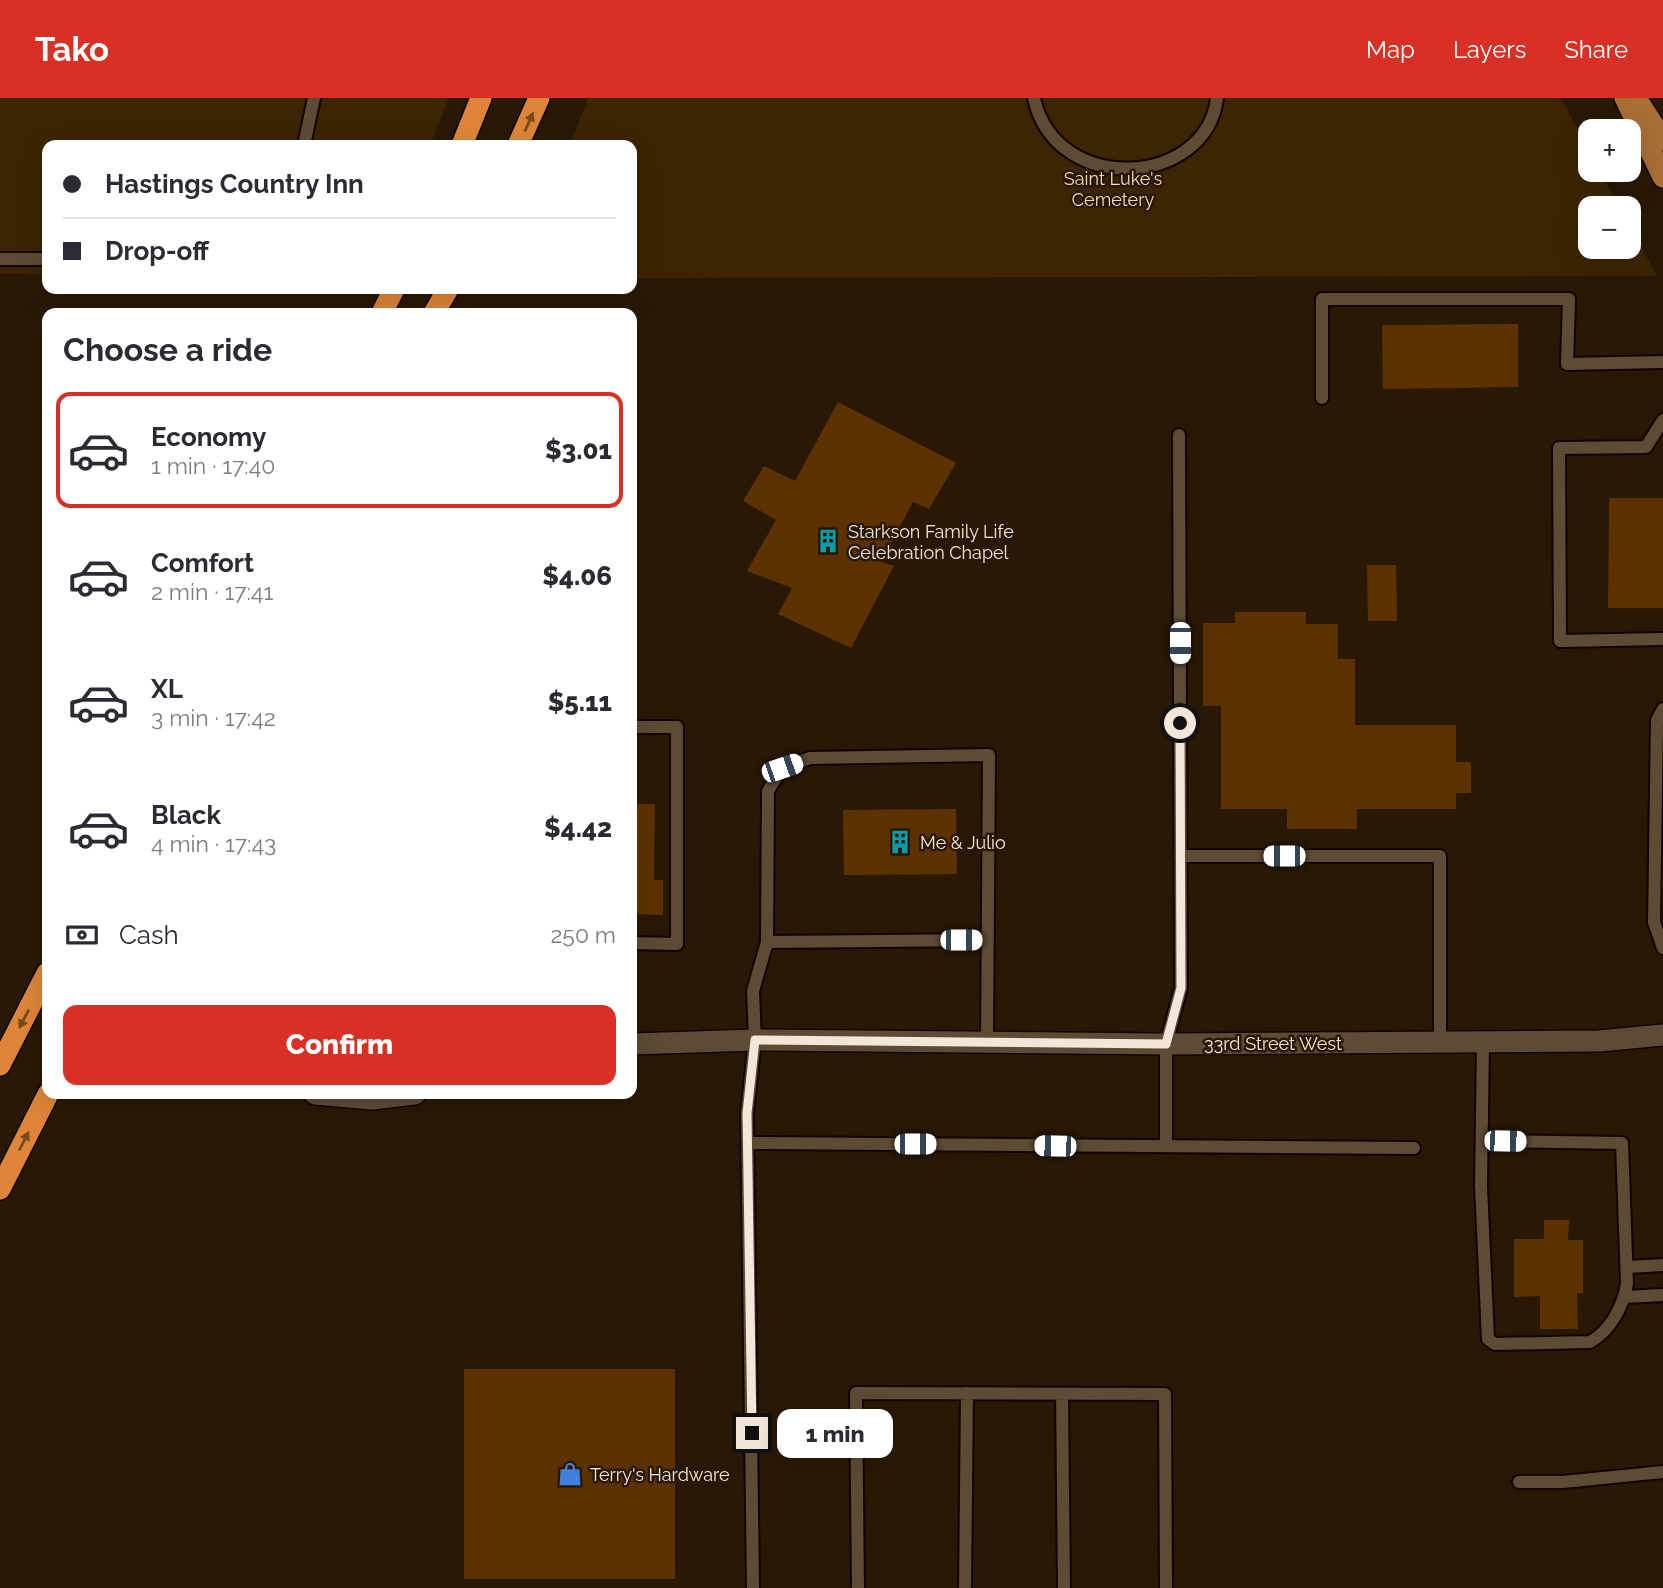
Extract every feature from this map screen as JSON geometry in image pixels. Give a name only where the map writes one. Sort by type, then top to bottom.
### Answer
[{"type":"highway","points":[[465,140],[481,98]]},
{"type":"highway","points":[[520,140],[539,98]]},
{"type":"highway","points":[[0,1065],[42,991]]},
{"type":"highway","points":[[0,1189],[45,1099]]},
{"type":"main road","points":[[1625,98],[1663,177]]},
{"type":"main road","points":[[1636,98],[1663,139]]},
{"type":"street","name":"33rd Street West","points":[[637,1044],[755,1040],[1166,1044],[1483,1042],[1599,1041],[1663,1035]]},
{"type":"lane","points":[[305,140],[314,98]]},
{"type":"lane","points":[[1034,98],[1049,130],[1068,151],[1095,165],[1125,170],[1153,165],[1178,154],[1199,137],[1216,113],[1217,98]]},
{"type":"lane","points":[[0,259],[42,259]]},
{"type":"lane","points":[[1322,398],[1322,299],[1569,299],[1567,364],[1663,362]]},
{"type":"lane","points":[[1663,420],[1646,447],[1559,448],[1560,641],[1663,639]]},
{"type":"lane","points":[[1166,1146],[1166,1044],[1181,988],[1180,435]]},
{"type":"lane","points":[[1663,709],[1657,720],[1654,922],[1663,947]]},
{"type":"lane","points":[[637,727],[677,727],[677,944],[637,943]]},
{"type":"lane","points":[[753,1588],[748,1143],[755,1040],[753,991],[767,942],[768,791],[782,768],[810,758],[989,755],[987,1041]]},
{"type":"lane","points":[[1180,856],[1440,856],[1440,1042]]},
{"type":"lane","points":[[767,942],[988,940]]},
{"type":"lane","points":[[1482,1141],[1622,1143],[1628,1267],[1625,1297],[1603,1335],[1590,1342],[1496,1344],[1488,1339],[1482,1141],[1483,1042]]},
{"type":"lane","points":[[748,1143],[1415,1148]]},
{"type":"lane","points":[[1628,1267],[1663,1265]]},
{"type":"lane","points":[[1625,1297],[1663,1295]]},
{"type":"lane","points":[[858,1588],[856,1393],[1165,1394],[1166,1588]]},
{"type":"lane","points":[[965,1588],[967,1393]]},
{"type":"lane","points":[[1062,1394],[1064,1588]]},
{"type":"lane","points":[[1519,1482],[1563,1482],[1663,1472]]},
{"type":"green space","points":[[0,98],[449,98],[432,140],[42,140],[42,274],[0,274]]},
{"type":"green space","name":"Saint Luke's Cemetery","points":[[588,98],[1561,98],[1578,130],[1578,182],[1606,182],[1613,196],[1578,196],[1578,259],[1641,259],[1641,247],[1657,276],[637,278],[637,140],[572,140]]},
{"type":"building","points":[[1518,324],[1518,387],[1383,389],[1382,325]]},
{"type":"building","name":"Starkson Family Life Celebration Chapel","points":[[838,402],[956,463],[929,509],[913,502],[881,562],[894,566],[851,648],[778,614],[792,588],[747,571],[776,520],[743,501],[764,466],[795,481]]},
{"type":"building","points":[[1609,498],[1663,498],[1663,608],[1608,608]]},
{"type":"building","points":[[1367,565],[1396,565],[1397,621],[1368,621]]},
{"type":"building","points":[[1235,612],[1306,612],[1306,624],[1338,624],[1338,659],[1355,659],[1355,725],[1456,725],[1456,762],[1471,762],[1471,793],[1456,793],[1456,809],[1357,809],[1357,829],[1287,829],[1287,809],[1221,809],[1221,706],[1203,706],[1203,623],[1235,623]]},
{"type":"building","points":[[1660,775],[1663,775],[1663,887],[1661,887]]},
{"type":"building","points":[[637,804],[655,804],[654,880],[663,880],[663,915],[637,914]]},
{"type":"building","name":"Me & Julio","points":[[956,809],[957,874],[844,875],[843,810]]},
{"type":"building","points":[[1544,1220],[1569,1220],[1568,1240],[1583,1240],[1583,1294],[1577,1293],[1578,1329],[1540,1329],[1540,1296],[1514,1297],[1514,1239],[1544,1239]]},
{"type":"building","name":"Terry's Hardware","points":[[464,1369],[675,1369],[675,1579],[464,1579]]},
{"type":"place","name":"Starkson Family Life Celebration Chapel","points":[[828,541]]},
{"type":"place","name":"Me & Julio","points":[[900,842]]},
{"type":"place","name":"Terry's Hardware","points":[[570,1474]]},
{"type":"route","points":[[752,1433],[747,1113],[755,1040],[1166,1044],[1181,988],[1178,936],[1180,723]]}]
